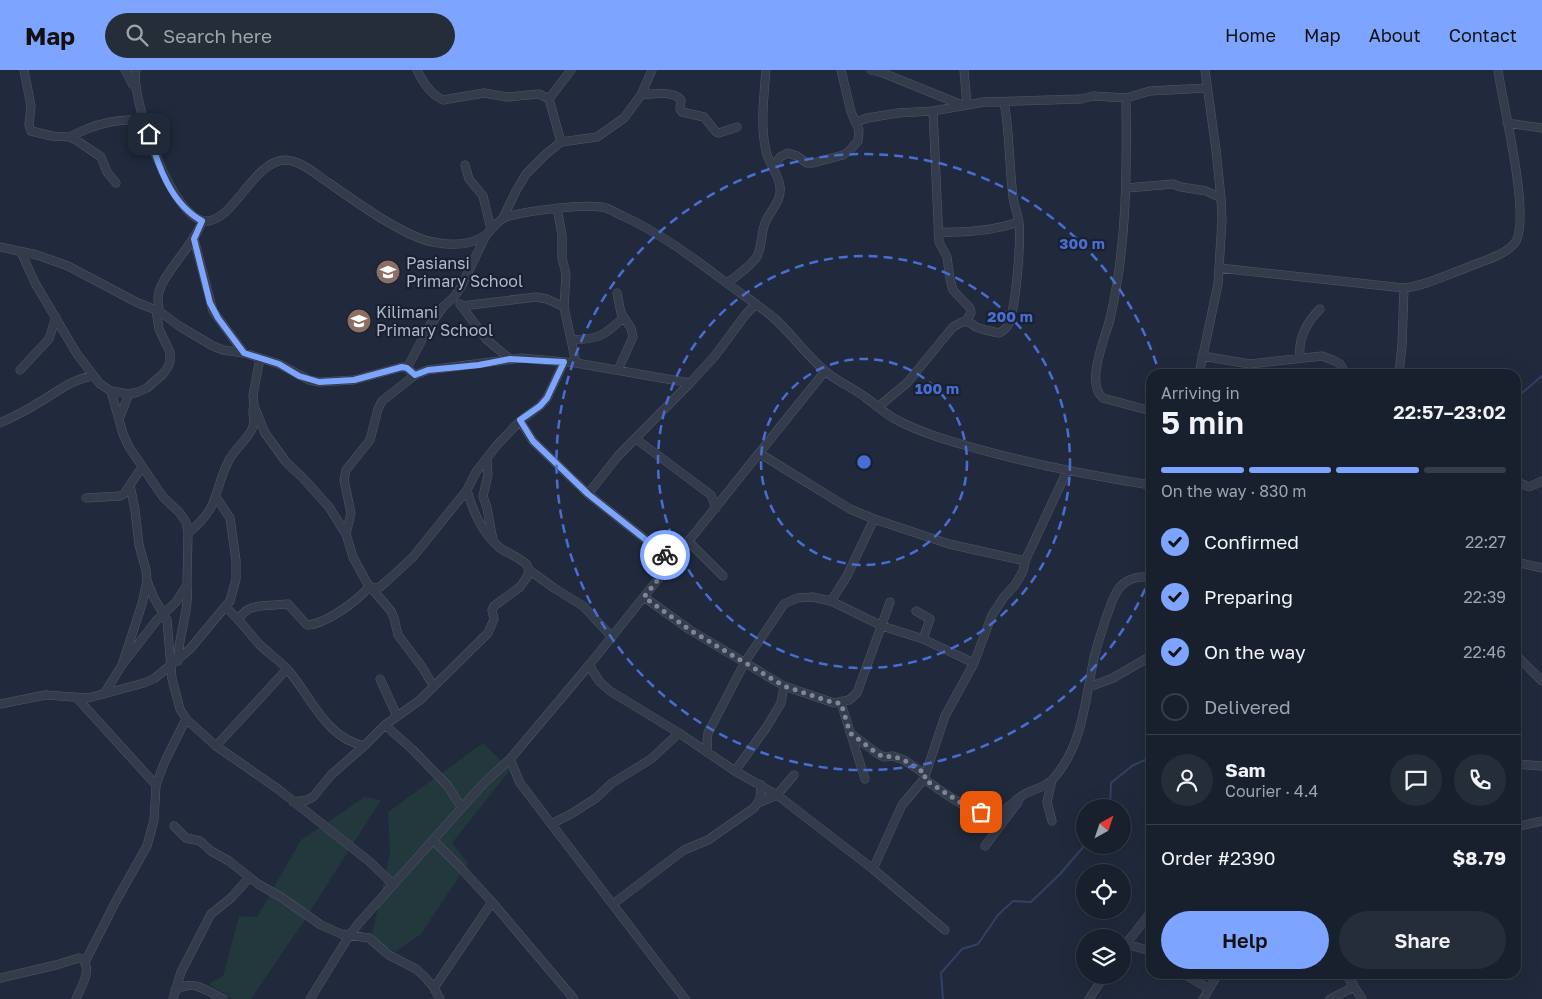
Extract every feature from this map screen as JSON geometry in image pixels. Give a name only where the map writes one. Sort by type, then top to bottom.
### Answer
[{"type":"street","points":[[24,70],[31,106],[31,131],[52,136],[70,137],[116,120],[145,120]]},
{"type":"street","points":[[125,70],[135,88],[161,171],[183,206],[193,216],[202,221],[211,221],[221,215],[267,167],[281,160],[289,160],[301,165],[398,227],[430,242],[459,245],[471,243],[488,232],[503,218],[526,174],[550,150],[561,142],[597,137],[624,118],[641,95],[652,70]]},
{"type":"street","points":[[135,88],[136,70]]},
{"type":"street","points":[[417,70],[423,82],[443,100],[484,93],[508,97],[540,94],[549,98]]},
{"type":"street","points":[[549,98],[571,70]]},
{"type":"street","points":[[727,283],[753,262],[760,251],[762,232],[766,221],[780,197],[780,187],[774,168],[766,153],[764,136],[766,70]]},
{"type":"street","points":[[774,168],[780,157],[788,153],[810,164],[843,155],[858,141],[859,130],[851,112],[842,70]]},
{"type":"street","points":[[871,70],[964,105]]},
{"type":"street","points":[[964,70],[964,105]]},
{"type":"street","points":[[1200,369],[1218,284],[1222,220],[1216,150],[1204,70]]},
{"type":"street","points":[[1219,268],[1404,288],[1420,285],[1500,254],[1514,243],[1520,232],[1520,199],[1498,70]]},
{"type":"street","points":[[857,122],[867,118],[898,113],[933,111],[964,105],[1081,99],[1092,96],[1126,98],[1150,90],[1206,88]]},
{"type":"street","points":[[641,95],[667,94],[677,97],[680,100],[680,110],[682,112],[704,117],[716,132],[719,133],[738,127]]},
{"type":"street","points":[[549,98],[561,142]]},
{"type":"street","points":[[1126,98],[1127,188],[1110,317],[1097,365],[1095,383],[1100,396],[1103,398],[1146,410]]},
{"type":"street","points":[[878,407],[907,383],[946,333],[953,327],[969,322],[985,330],[999,332],[1008,325],[1014,300],[1019,222],[1014,199],[1009,129],[1004,102]]},
{"type":"street","points":[[933,111],[939,242],[948,257],[953,290],[970,308],[970,313],[965,322]]},
{"type":"street","points":[[1507,123],[1542,128]]},
{"type":"street","points":[[70,137],[100,158],[107,172],[116,183]]},
{"type":"street","points":[[407,368],[430,325],[443,307],[454,297],[470,270],[488,232],[483,196],[469,179],[466,166]]},
{"type":"street","points":[[1127,188],[1173,184],[1206,191],[1221,198]]},
{"type":"street","points":[[503,218],[557,208],[607,208],[653,231],[690,255],[756,304],[784,328],[825,371],[896,420],[936,437],[1067,471],[1146,485]]},
{"type":"street","points":[[557,208],[562,235],[562,258],[566,274],[564,307],[576,363]]},
{"type":"street","points":[[21,252],[35,282],[77,354],[93,376],[100,384],[111,391],[129,394],[147,388],[163,374],[170,361],[170,352],[159,329],[157,299],[170,272],[194,239],[202,221]]},
{"type":"street","points":[[938,232],[964,233],[1019,222]]},
{"type":"street","points":[[194,239],[213,311],[244,353]]},
{"type":"street","points":[[0,247],[36,255],[68,266],[138,303],[158,310],[179,326],[213,346],[223,350],[244,353],[287,367],[299,376],[309,380],[319,382],[354,380],[395,368],[407,368],[415,375]]},
{"type":"street","points":[[1400,369],[1404,288]]},
{"type":"street","points":[[618,293],[621,313],[630,328],[632,337],[618,370]]},
{"type":"street","points":[[454,297],[487,340],[510,359]]},
{"type":"street","points":[[462,306],[536,297],[547,299],[564,307]]},
{"type":"street","points":[[588,494],[618,456],[714,357],[746,314],[756,304]]},
{"type":"street","points":[[1300,357],[1301,340],[1310,319],[1320,309]]},
{"type":"street","points":[[20,370],[49,339],[56,317]]},
{"type":"street","points":[[572,340],[603,335],[624,317]]},
{"type":"street","points":[[1202,356],[1250,364],[1316,356],[1331,358],[1340,364],[1343,369]]},
{"type":"street","points":[[188,533],[211,509],[228,462],[236,448],[252,429],[253,390],[260,358]]},
{"type":"street","points":[[346,534],[351,513],[344,480],[346,470],[370,440],[382,401],[415,375],[428,370],[479,365],[510,359],[576,363],[690,383]]},
{"type":"street","points":[[238,620],[243,612],[250,608],[288,604],[307,625],[312,625],[341,612],[370,588],[380,587],[388,581],[413,557],[467,490],[476,472],[497,445],[520,420],[540,406],[547,398],[564,362]]},
{"type":"street","points":[[310,999],[349,936],[483,784],[510,759],[612,637],[825,371]]},
{"type":"street","points":[[0,423],[37,404],[80,378],[93,376]]},
{"type":"street","points":[[111,391],[129,447],[163,497],[186,522],[188,533],[188,596],[174,663]]},
{"type":"street","points":[[119,419],[129,394]]},
{"type":"street","points":[[254,406],[264,433],[275,449],[325,502],[346,534],[352,557],[370,588],[391,611],[398,635],[422,667],[434,687]]},
{"type":"street","points":[[520,420],[533,441],[588,494],[673,561]]},
{"type":"street","points":[[636,439],[704,489],[713,497],[716,508]]},
{"type":"street","points":[[759,453],[850,509],[874,519],[949,544],[1025,561]]},
{"type":"street","points":[[487,460],[488,475],[483,496],[494,541]]},
{"type":"street","points":[[86,498],[120,496],[124,494],[142,467]]},
{"type":"street","points":[[873,869],[902,806],[925,777],[944,716],[974,663],[992,615],[1015,585],[1023,571],[1025,561],[1067,471]]},
{"type":"street","points":[[1521,483],[1529,487],[1542,481]]},
{"type":"street","points":[[122,665],[142,604],[146,581],[146,570],[139,545],[130,485]]},
{"type":"street","points":[[467,490],[472,507],[482,526],[494,541],[502,549],[522,560],[529,570],[583,606],[612,637]]},
{"type":"street","points":[[0,704],[45,694],[88,698],[144,683],[155,678],[174,663],[206,632],[225,608],[230,601],[236,579],[236,560],[230,518],[216,497]]},
{"type":"street","points":[[831,601],[847,576],[874,519]]},
{"type":"street","points":[[689,542],[723,576]]},
{"type":"street","points":[[1521,563],[1542,568]]},
{"type":"street","points":[[294,802],[310,798],[331,775],[385,725],[434,687],[488,633],[494,619],[492,610],[494,606],[520,587],[527,577],[529,570]]},
{"type":"street","points":[[850,733],[884,757],[893,756],[904,760],[964,805],[992,814],[1002,811],[1024,795],[1043,787],[1052,780],[1073,748],[1083,718],[1094,658],[1114,597],[1126,582],[1146,576]]},
{"type":"street","points":[[146,581],[169,627],[180,709],[186,719],[216,746],[294,802],[370,862],[393,884]]},
{"type":"street","points":[[104,694],[122,665],[176,602],[187,585]]},
{"type":"street","points":[[644,597],[690,630],[784,686],[834,703],[849,700],[857,694],[890,602]]},
{"type":"street","points":[[708,753],[708,734],[745,662],[787,602],[797,598],[804,597],[831,601],[882,626],[924,639],[974,663]]},
{"type":"street","points":[[225,608],[287,670],[326,723],[341,737],[364,746]]},
{"type":"street","points":[[916,611],[930,619],[924,639]]},
{"type":"street","points":[[1089,687],[1113,678],[1146,659]]},
{"type":"street","points":[[1521,660],[1542,681]]},
{"type":"street","points":[[590,664],[599,681],[610,691],[679,733],[735,771],[777,795],[873,869],[945,930]]},
{"type":"street","points":[[216,746],[287,670]]},
{"type":"street","points":[[380,679],[397,716]]},
{"type":"street","points":[[735,771],[766,728],[781,702],[784,686]]},
{"type":"street","points":[[78,698],[156,785]]},
{"type":"street","points":[[841,703],[865,779]]},
{"type":"street","points":[[85,962],[147,846],[154,820],[156,785],[165,761],[186,719]]},
{"type":"street","points":[[385,725],[413,750],[447,785],[462,808]]},
{"type":"street","points":[[551,824],[596,798],[612,783],[651,759],[679,733]]},
{"type":"street","points":[[510,759],[520,783],[685,999]]},
{"type":"street","points":[[1521,764],[1542,766]]},
{"type":"street","points":[[613,904],[684,850],[708,840],[754,808],[758,803],[777,795],[794,775]]},
{"type":"street","points":[[1052,780],[1047,802],[1052,821]]},
{"type":"street","points":[[758,803],[761,786]]},
{"type":"street","points":[[986,846],[1024,795]]},
{"type":"street","points":[[1521,826],[1542,821]]},
{"type":"street","points":[[174,826],[186,838],[200,841],[211,851],[229,861],[249,878],[321,925],[349,936],[369,938],[390,955],[416,969],[434,988],[440,999]]},
{"type":"street","points":[[433,840],[492,902],[574,999]]},
{"type":"street","points":[[172,999],[180,972],[211,914],[231,898],[249,878]]},
{"type":"street","points":[[434,988],[492,902]]},
{"type":"street","points":[[1131,937],[1146,918]]},
{"type":"street","points":[[1131,947],[1146,949]]},
{"type":"street","points":[[0,978],[79,958],[87,966],[76,999]]},
{"type":"street","points":[[1192,979],[1209,989]]},
{"type":"street","points":[[1202,999],[1215,979]]},
{"type":"street","points":[[1350,979],[1362,999]]},
{"type":"street","points":[[175,990],[188,984],[198,986],[223,999]]},
{"type":"street","points":[[1089,999],[1099,984]]},
{"type":"street","points":[[1330,999],[1348,990],[1353,984]]},
{"type":"green space","points":[[483,743],[510,770],[452,843],[468,863],[421,934],[395,952],[371,939],[390,853],[388,812]]},
{"type":"green space","points":[[365,797],[381,800],[302,924],[251,999],[232,999],[209,984],[223,976],[239,916],[257,917],[301,840]]},
{"type":"waterway","points":[[1521,394],[1542,376]]},
{"type":"waterway","points":[[1110,799],[1111,783],[1132,766],[1146,759]]},
{"type":"waterway","points":[[943,999],[941,973],[962,949],[978,944],[998,915],[1013,901],[1031,902],[1077,854]]},
{"type":"way so far","points":[[665,555],[673,561],[644,597],[690,630],[784,686],[834,703],[841,703],[850,733],[870,750],[884,757],[899,757],[926,774],[924,779],[964,805],[981,812]]},
{"type":"place","name":"Pasiansi Primary School","points":[[388,272]]},
{"type":"place","name":"Kilimani Primary School","points":[[359,321]]},
{"type":"route","points":[[149,134],[161,171],[183,206],[193,216],[202,221],[194,239],[210,303],[213,311],[244,353],[287,367],[299,376],[319,382],[354,380],[402,367],[407,368],[415,375],[428,370],[479,365],[521,358],[564,362],[547,398],[540,406],[520,420],[533,441],[588,494],[665,555]]}]
